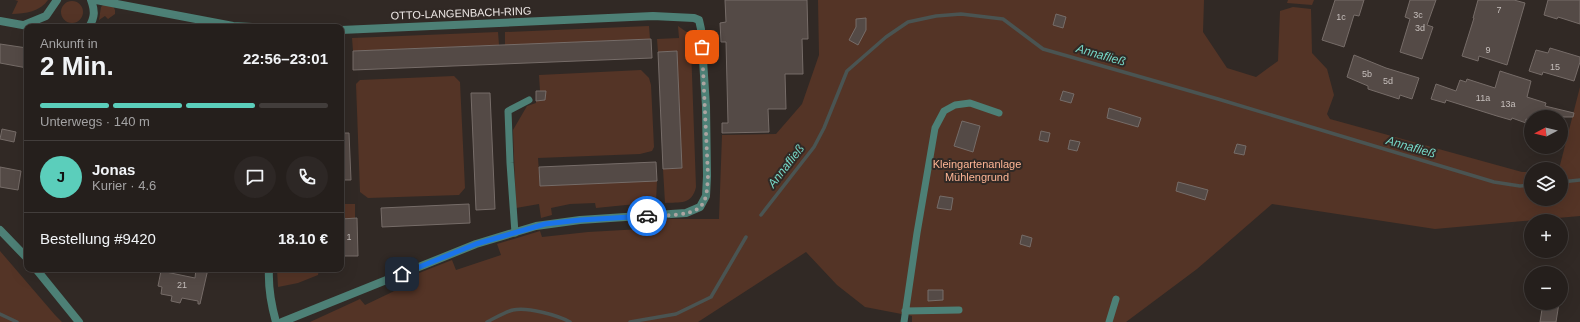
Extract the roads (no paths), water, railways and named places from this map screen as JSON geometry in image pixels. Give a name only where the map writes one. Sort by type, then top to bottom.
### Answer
[{"type":"street","points":[[26,24],[46,16],[57,0]]},
{"type":"street","points":[[91,0],[95,9],[91,24]]},
{"type":"street","points":[[96,0],[222,24]]},
{"type":"street","name":"OTTO-LANGENBACH-RING","points":[[282,322],[476,244],[545,224],[580,220],[686,214],[700,207],[706,196],[708,176],[701,24],[699,20],[688,17],[653,16],[344,30]]},
{"type":"street","points":[[0,21],[24,25]]},
{"type":"street","points":[[0,230],[24,255]]},
{"type":"street","points":[[38,272],[79,322]]},
{"type":"street","points":[[269,272],[268,283],[271,304],[276,322]]},
{"type":"lane","points":[[515,233],[508,111],[529,100]]},
{"type":"lane","points":[[904,322],[935,128],[944,110],[956,105],[970,103],[999,113]]},
{"type":"lane","points":[[1109,322],[1116,299]]},
{"type":"lane","points":[[905,311],[959,310]]},
{"type":"waterway","name":"Annafließ","points":[[761,215],[814,147],[824,128],[847,71],[886,37],[908,22],[936,16],[961,14],[1003,19],[1043,49],[1218,99],[1494,182],[1524,186]]},
{"type":"waterway","name":"Annafließ","points":[[1568,181],[1580,180]]},
{"type":"waterway","name":"Annafließ","points":[[630,322],[676,314],[711,297],[746,237]]},
{"type":"waterway","name":"Annafließ","points":[[487,322],[507,312],[519,309],[542,312],[570,322]]},
{"type":"waterway","points":[[0,314],[17,322]]},
{"type":"park label","name":"Kleingartenanlage Mühlengrund","points":[[977,170]]}]
